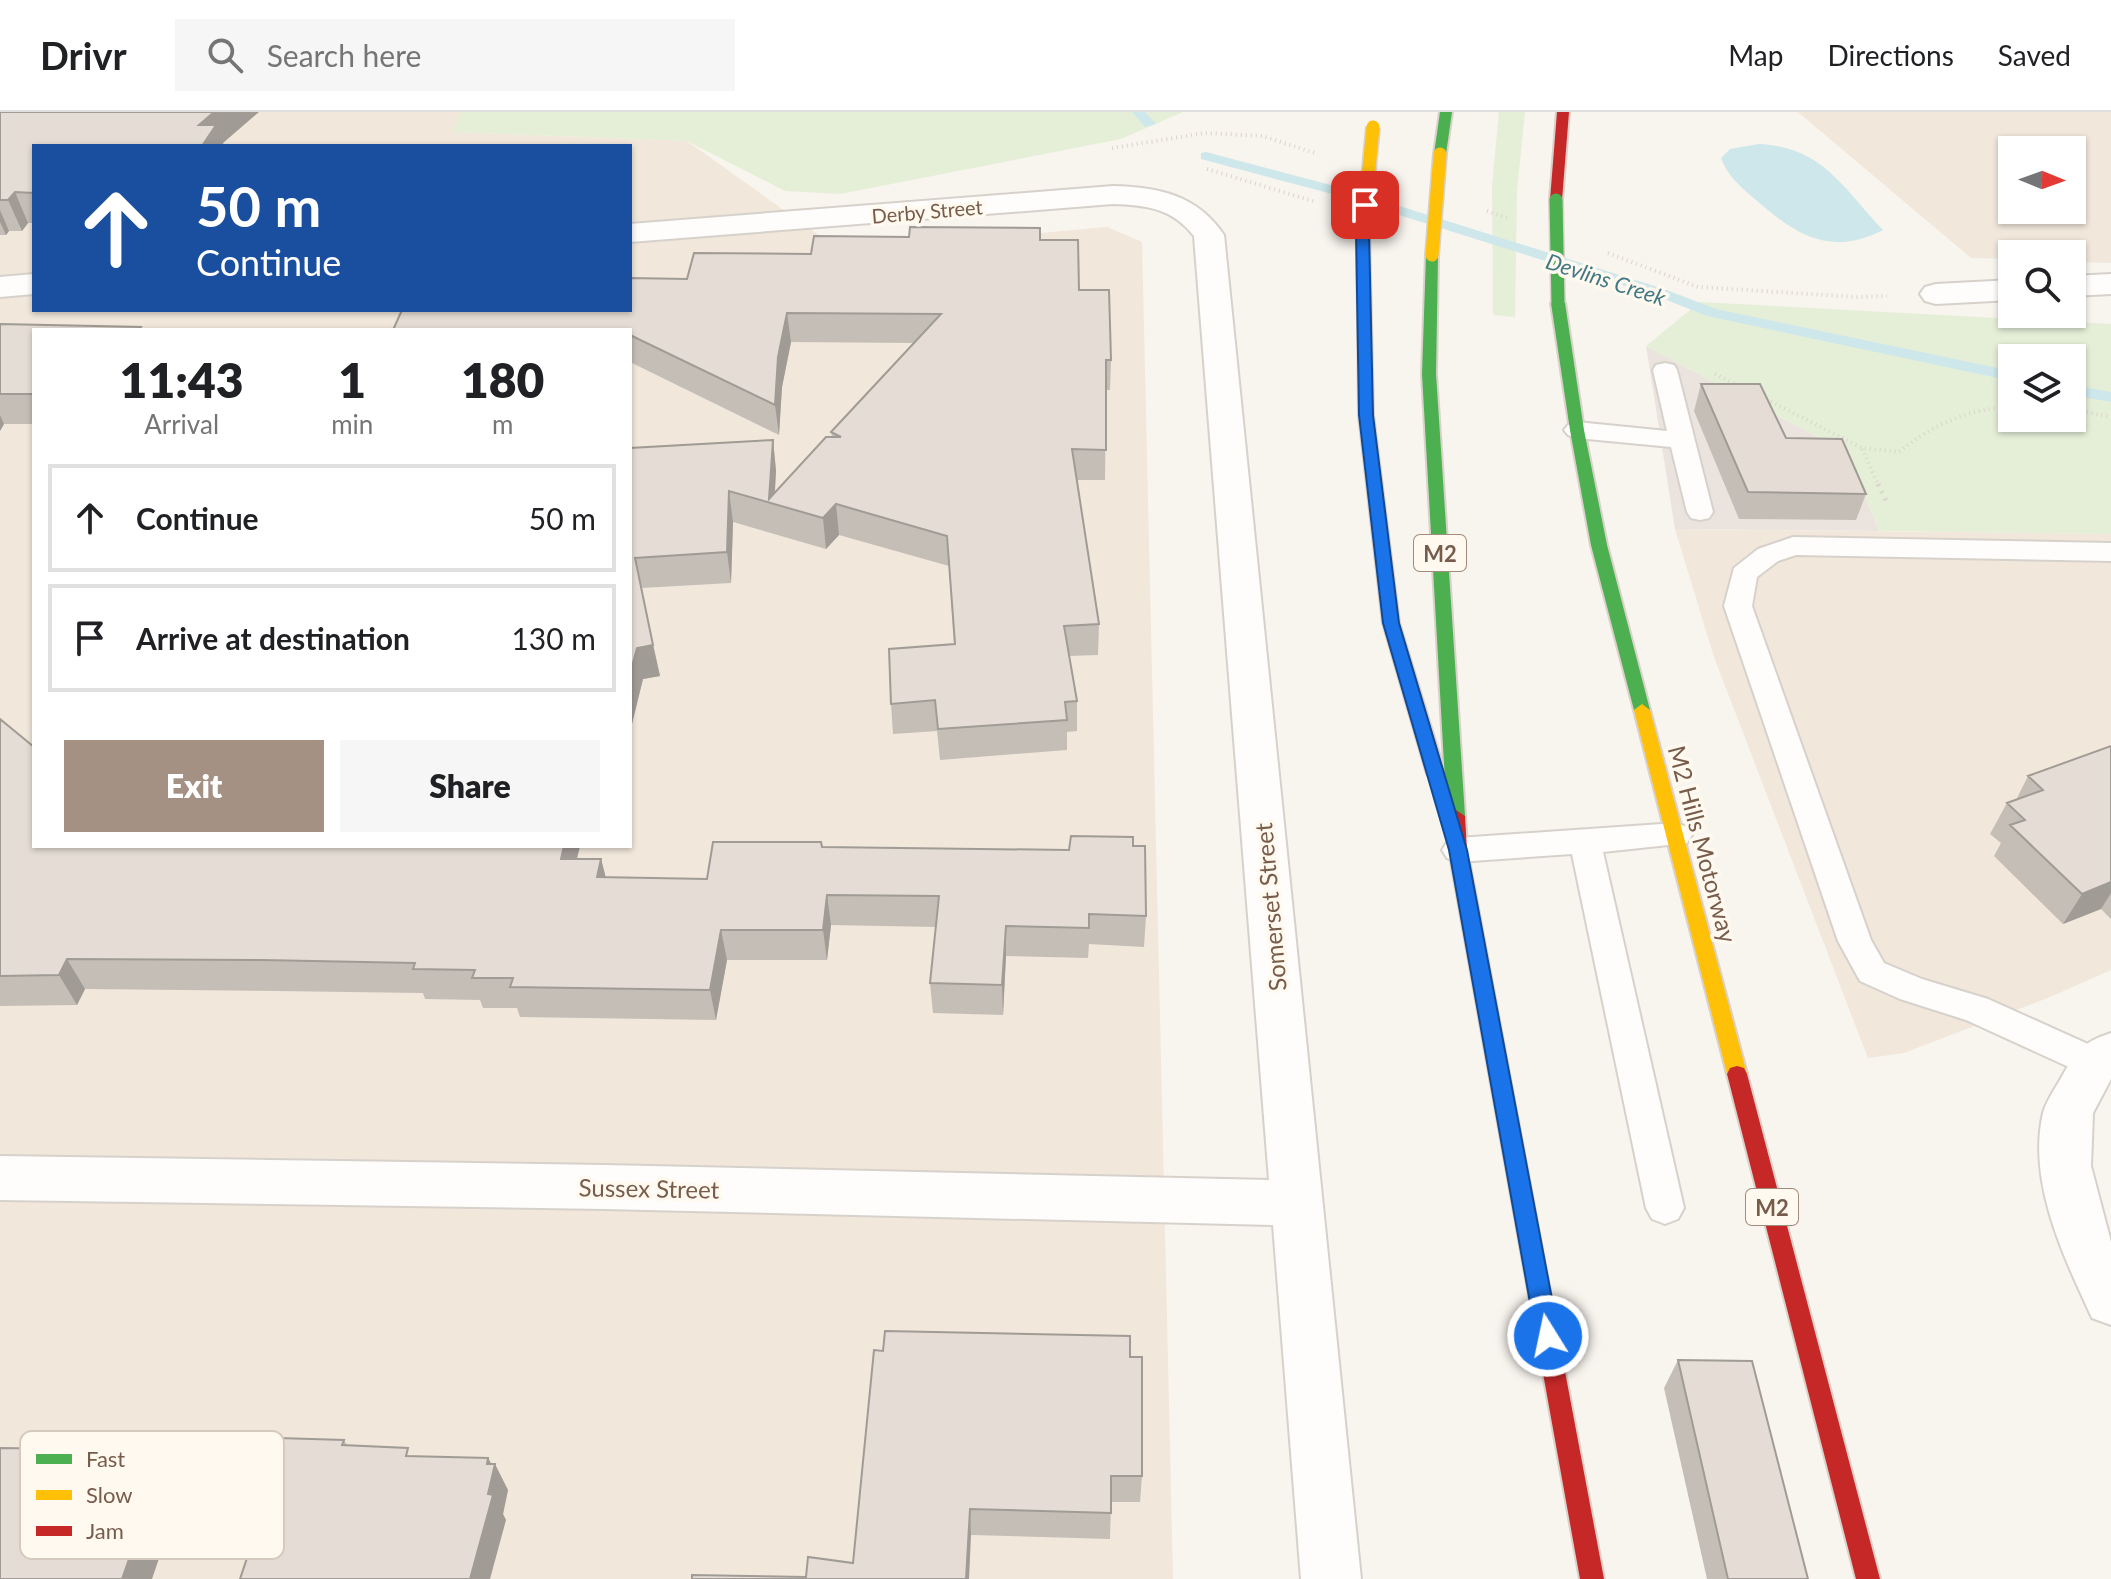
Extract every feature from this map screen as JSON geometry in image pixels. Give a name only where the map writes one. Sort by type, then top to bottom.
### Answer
[{"type":"highway","name":"M2","points":[[1446,112],[1432,255],[1429,374],[1458,850],[1592,1579]]},
{"type":"highway","name":"M2 Hills Motorway","points":[[1563,112],[1556,200],[1558,303],[1577,430],[1599,545],[1868,1579]]},
{"type":"highway","points":[[1374,119],[1363,231],[1366,415],[1391,623],[1458,850]]},
{"type":"street","name":"Derby Street","points":[[632,233],[1113,195],[1145,196],[1176,204],[1196,217],[1209,235]]},
{"type":"street","name":"Somerset Street","points":[[1209,235],[1331,1579]]},
{"type":"street","points":[[0,287],[32,284]]},
{"type":"street","points":[[2086,285],[2111,284]]},
{"type":"street","points":[[1936,294],[1998,291]]},
{"type":"street","points":[[2103,1057],[2068,1112],[2066,1166],[2082,1236],[2111,1301]]},
{"type":"street","name":"Sussex Street","points":[[0,1178],[604,1187],[1297,1203]]},
{"type":"lane","points":[[1665,370],[1700,512]]},
{"type":"lane","points":[[1577,430],[1682,440]]},
{"type":"lane","points":[[2103,1057],[1976,1009],[1912,990],[1872,972],[1855,941],[1738,606],[1744,574],[1768,555],[1793,546],[2111,552]]},
{"type":"lane","points":[[1458,850],[1676,835]]},
{"type":"lane","points":[[1585,841],[1665,1208]]},
{"type":"path","points":[[1130,145],[1205,133],[1262,136],[1330,158]]},
{"type":"path","points":[[1215,171],[1316,202]]},
{"type":"path","points":[[1479,208],[1508,219]]},
{"type":"path","points":[[1598,249],[1698,287],[1857,297],[1936,294]]},
{"type":"path","points":[[1705,365],[1741,387]]},
{"type":"path","points":[[1754,394],[1862,448],[1899,452],[1921,434],[1989,406],[1998,406]]},
{"type":"path","points":[[2086,412],[2111,417]]},
{"type":"path","points":[[1862,448],[1881,491]]},
{"type":"shaded area","points":[[0,112],[461,112],[453,132],[687,141],[841,251],[1107,227],[1142,242],[1173,1579],[0,1579]]},
{"type":"shaded area","points":[[1798,112],[2111,112],[2111,263],[2086,262],[2086,240],[1998,240],[1998,259],[1971,258]]},
{"type":"shaded area","points":[[1646,346],[1848,453],[1879,531],[1675,529]]},
{"type":"shaded area","points":[[1675,529],[2111,534],[2111,970],[1904,1053],[1868,1058],[1714,657]]},
{"type":"green space","points":[[461,112],[1183,112],[1121,139],[840,194],[785,191],[687,141],[453,132]]},
{"type":"green space","points":[[1499,112],[1525,112],[1517,191],[1515,317],[1493,315],[1492,186]]},
{"type":"green space","points":[[1700,302],[1998,318],[1998,328],[2086,328],[2086,323],[2111,324],[2111,534],[1879,531],[1848,453],[1646,346]]},
{"type":"water","points":[[1759,144],[1781,147],[1816,161],[1843,185],[1883,230],[1864,238],[1830,242],[1800,232],[1785,223],[1740,186],[1721,158],[1730,149]]},
{"type":"building","points":[[0,112],[214,112],[199,125],[216,125],[203,144],[32,144],[32,193],[15,192],[8,200],[0,200]]},
{"type":"building","points":[[910,227],[1040,228],[1040,240],[1078,240],[1079,290],[1109,290],[1111,360],[1106,360],[1106,450],[1072,449],[1099,624],[1064,626],[1077,701],[1065,702],[1067,720],[938,729],[935,700],[891,704],[889,649],[955,644],[947,536],[836,504],[823,518],[729,491],[727,552],[635,558],[653,645],[637,648],[632,667],[632,448],[773,440],[769,499],[826,437],[841,437],[831,432],[941,314],[787,313],[778,357],[775,405],[632,336],[632,328],[394,328],[401,312],[632,312],[632,278],[687,279],[694,253],[811,254],[814,236],[909,237]]},
{"type":"building","points":[[0,324],[141,327],[32,328],[32,394],[0,394]]},
{"type":"building","points":[[1701,384],[1760,384],[1786,438],[1842,439],[1866,494],[1748,492]]},
{"type":"building","points":[[0,719],[32,745],[32,848],[564,848],[561,859],[601,859],[597,877],[707,879],[713,842],[821,842],[822,847],[1069,850],[1071,836],[1133,837],[1133,846],[1145,846],[1146,916],[1089,914],[1089,928],[1006,926],[1002,985],[930,983],[939,896],[827,895],[823,930],[721,930],[710,990],[510,987],[513,978],[472,978],[475,970],[413,969],[415,963],[67,959],[59,975],[0,976]]},
{"type":"building","points":[[2111,746],[2111,882],[2082,894],[2010,825],[2025,820],[2007,803],[2043,790],[2028,776]]},
{"type":"building","points":[[885,1331],[1130,1336],[1130,1357],[1142,1357],[1142,1476],[1111,1476],[1111,1513],[970,1509],[966,1579],[692,1579],[692,1575],[806,1577],[808,1557],[853,1563],[874,1350],[883,1351]]},
{"type":"building","points":[[1678,1360],[1752,1361],[1808,1579],[1728,1579]]},
{"type":"building","points":[[284,1438],[344,1440],[342,1445],[408,1448],[406,1456],[488,1458],[487,1464],[495,1464],[488,1494],[493,1495],[470,1579],[240,1579],[247,1559],[284,1559]]},
{"type":"building","points":[[0,1448],[20,1448],[20,1559],[129,1559],[122,1579],[0,1579]]},
{"type":"waterway","name":"Devlins Creek","points":[[1138,112],[1150,124]]},
{"type":"waterway","name":"Devlins Creek","points":[[1206,156],[1337,191],[1659,292],[1712,313],[1998,373]]},
{"type":"waterway","name":"Devlins Creek","points":[[2086,393],[2111,397]]},
{"type":"traffic: fast","points":[[1440,154],[1446,112]]},
{"type":"traffic: fast","points":[[1556,200],[1558,303]]},
{"type":"traffic: fast","points":[[1432,255],[1429,374],[1456,816]]},
{"type":"traffic: fast","points":[[1558,303],[1577,430],[1599,545],[1642,710]]},
{"type":"traffic: slow","points":[[1363,231],[1373,127]]},
{"type":"traffic: slow","points":[[1432,255],[1440,154]]},
{"type":"traffic: slow","points":[[1642,710],[1737,1074]]},
{"type":"traffic: jam","points":[[1556,200],[1563,112]]},
{"type":"traffic: jam","points":[[1363,231],[1366,415],[1391,623],[1436,774]]},
{"type":"traffic: jam","points":[[1456,816],[1458,850],[1592,1579]]},
{"type":"traffic: jam","points":[[1737,1074],[1868,1579]]},
{"type":"route","points":[[1365,205],[1366,415],[1391,623],[1458,850],[1548,1336]]}]
